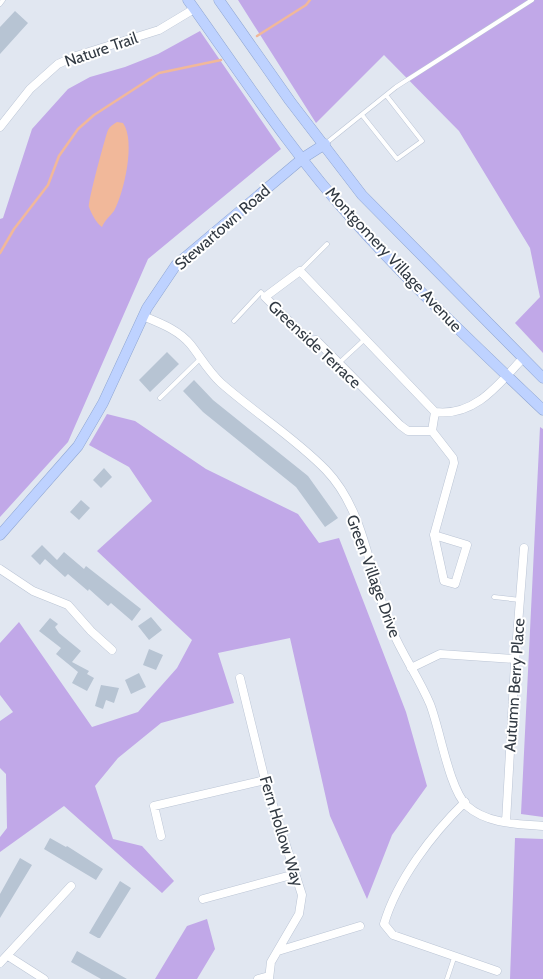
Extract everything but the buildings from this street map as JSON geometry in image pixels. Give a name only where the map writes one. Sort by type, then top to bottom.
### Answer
[{"type":"main road","name":"Montgomery Village Avenue","points":[[219,0],[290,101],[325,144],[362,195],[543,378]]},
{"type":"main road","name":"Montgomery Village Avenue","points":[[191,4],[303,158],[352,219],[432,303],[543,410]]},
{"type":"main road","name":"Stewartown Road","points":[[0,535],[78,446],[103,403],[155,293],[176,265],[303,158],[325,144]]},
{"type":"street","name":"Nature Trail","points":[[0,128],[30,89],[58,64],[76,56],[159,30],[191,4]]},
{"type":"street","points":[[300,271],[436,412],[446,413],[465,410],[476,404],[523,358]]},
{"type":"street","name":"Greenside Terrace","points":[[300,271],[265,297],[309,341],[316,340],[408,431],[432,431]]},
{"type":"street","name":"Green Village Drive","points":[[143,316],[173,329],[190,344],[220,382],[327,471],[358,523],[391,629],[423,688],[433,712],[454,782],[465,802],[486,817],[506,822],[543,826]]},
{"type":"street","points":[[434,535],[466,545],[455,584],[444,580],[434,535],[454,462],[432,431],[436,412]]},
{"type":"street","name":"Autumn Berry Place","points":[[506,822],[515,659],[524,548]]},
{"type":"street","points":[[0,569],[33,592],[68,604],[91,631],[112,650]]},
{"type":"street","points":[[411,668],[440,654],[515,659]]},
{"type":"street","name":"Fern Hollow Way","points":[[240,678],[265,780],[302,895],[302,905],[272,962],[269,978]]},
{"type":"street","points":[[161,836],[154,806],[265,780]]},
{"type":"street","points":[[465,802],[426,843],[388,911],[384,924],[393,935],[497,970]]},
{"type":"street","points":[[203,899],[295,874]]},
{"type":"street","points":[[0,963],[71,886]]},
{"type":"street","points":[[278,951],[360,926]]},
{"type":"street","points":[[8,956],[44,979]]},
{"type":"street","points":[[258,979],[269,978]]},
{"type":"lane","points":[[0,4],[3,0]]},
{"type":"lane","name":"Stewartown Road","points":[[325,144],[386,95],[532,0]]},
{"type":"lane","points":[[362,115],[397,159],[422,141],[386,95]]},
{"type":"lane","points":[[300,271],[326,244]]},
{"type":"lane","points":[[234,321],[261,292],[265,297]]},
{"type":"lane","points":[[339,363],[365,339]]},
{"type":"lane","points":[[160,398],[200,359]]},
{"type":"lane","points":[[494,597],[520,600]]},
{"type":"lane","points":[[447,979],[455,956]]},
{"type":"shaded area","points":[[238,0],[543,0],[543,353],[515,323],[540,297],[530,248],[459,131],[384,55],[316,123]]},
{"type":"shaded area","points":[[200,31],[281,149],[148,259],[68,442],[0,517],[0,219],[3,218],[32,129],[68,89],[90,77],[125,67],[158,54]]},
{"type":"shaded area","points":[[117,122],[123,123],[127,131],[129,154],[125,180],[118,203],[102,227],[91,212],[89,202],[108,130]]},
{"type":"shaded area","points":[[107,414],[135,421],[206,469],[298,514],[319,543],[339,538],[406,712],[427,786],[392,835],[367,899],[330,816],[290,638],[218,653],[234,703],[161,723],[118,758],[95,786],[113,839],[142,846],[174,881],[162,893],[64,806],[0,852],[0,837],[7,828],[6,774],[0,768],[0,721],[13,712],[0,695],[0,643],[19,622],[92,727],[138,712],[177,668],[192,640],[97,551],[152,501],[129,467],[89,445]]},
{"type":"shaded area","points":[[540,427],[543,429],[543,817],[521,814]]},
{"type":"shaded area","points":[[515,838],[543,839],[543,979],[510,979]]},
{"type":"shaded area","points":[[207,919],[215,949],[197,979],[155,979],[187,926]]},
{"type":"waterway","points":[[257,36],[306,5],[310,0]]},
{"type":"waterway","points":[[0,253],[14,229],[48,185],[59,156],[78,129],[94,115],[159,73],[221,60]]}]
